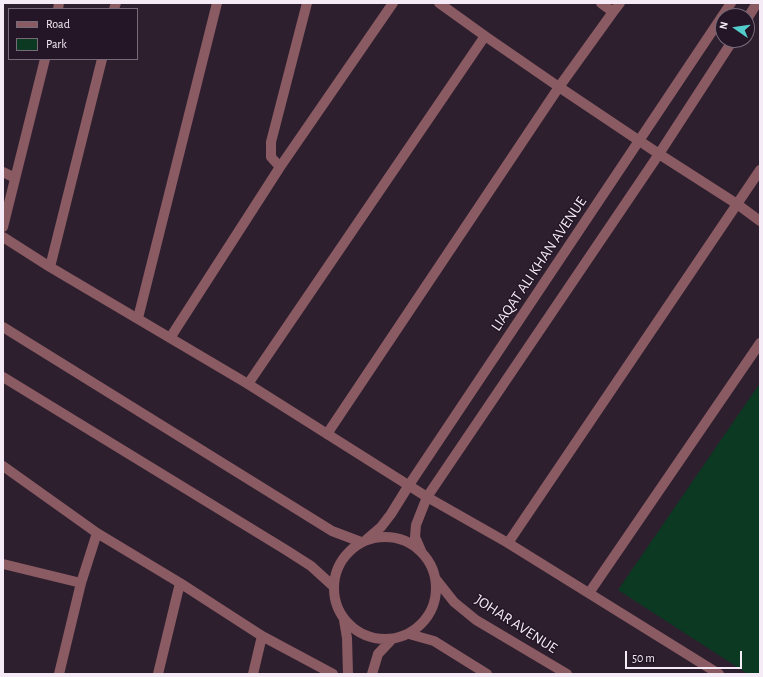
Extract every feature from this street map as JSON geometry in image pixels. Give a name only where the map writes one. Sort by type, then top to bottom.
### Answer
[{"type":"street","points":[[138,318],[218,3]]},
{"type":"street","points":[[280,167],[271,157],[271,142],[307,3]]},
{"type":"street","points":[[170,338],[280,167],[393,3]]},
{"type":"street","points":[[439,3],[559,87],[737,204],[760,221]]},
{"type":"street","points":[[601,3],[613,12]]},
{"type":"street","points":[[326,434],[559,87],[620,3]]},
{"type":"street","name":"LIAQAT ALI KHAN AVENUE","points":[[364,541],[381,527],[391,514],[731,3]]},
{"type":"street","points":[[248,384],[485,36]]},
{"type":"street","points":[[422,553],[409,543],[397,538],[384,536],[364,541],[350,550],[341,561],[335,573],[333,586],[336,604],[344,620],[350,627],[363,635],[377,639],[392,639],[408,634],[419,626],[428,616],[435,598],[435,578],[430,565],[422,553],[415,537],[416,525],[427,497],[659,154],[728,48]]},
{"type":"street","points":[[3,227],[45,60]]},
{"type":"street","points":[[50,267],[102,60]]},
{"type":"street","points":[[508,544],[760,170]]},
{"type":"street","points":[[3,172],[15,178]]},
{"type":"street","points":[[3,236],[50,267],[248,384],[427,497],[508,544],[719,674]]},
{"type":"street","points":[[3,327],[332,531],[364,541]]},
{"type":"street","points":[[589,594],[760,343]]},
{"type":"street","points":[[3,377],[299,558],[311,566],[333,586]]},
{"type":"street","points":[[3,466],[97,533],[180,582],[262,636],[333,674]]},
{"type":"street","points":[[60,674],[81,583],[97,533]]},
{"type":"street","points":[[3,564],[81,583]]},
{"type":"street","name":"JOHAR AVENUE","points":[[435,578],[454,602],[476,620],[567,674]]},
{"type":"street","points":[[158,674],[180,582]]},
{"type":"street","points":[[344,620],[347,638],[348,674]]},
{"type":"street","points":[[408,634],[434,642],[487,674]]},
{"type":"street","points":[[253,674],[262,636]]},
{"type":"street","points":[[372,674],[378,654],[392,639]]},
{"type":"green space","points":[[760,383],[760,674],[748,674],[618,590]]}]
